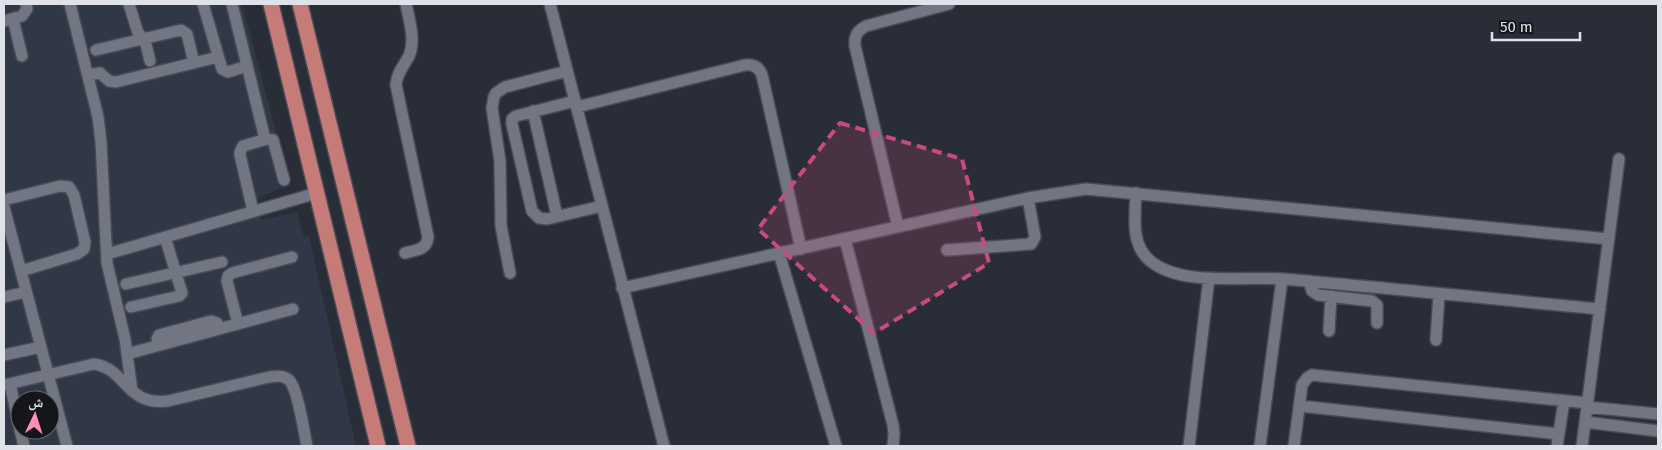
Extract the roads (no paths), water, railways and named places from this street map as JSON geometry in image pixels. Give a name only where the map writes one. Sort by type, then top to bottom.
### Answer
[{"type":"main road","points":[[271,4],[378,446]]},
{"type":"main road","points":[[300,4],[408,446]]},
{"type":"lane","points":[[22,56],[8,20],[22,16],[25,13],[26,4]]},
{"type":"lane","points":[[70,4],[100,128],[107,254],[110,277],[124,334],[132,391]]},
{"type":"lane","points":[[129,4],[138,33],[146,43],[150,61]]},
{"type":"lane","points":[[204,4],[218,57],[224,71],[228,72],[247,66]]},
{"type":"lane","points":[[232,4],[265,139]]},
{"type":"lane","points":[[405,253],[424,247],[427,244],[428,237],[396,85],[399,70],[411,49],[411,32],[406,4]]},
{"type":"lane","points":[[550,4],[664,446]]},
{"type":"lane","points":[[898,227],[854,40],[860,29],[866,26],[949,4]]},
{"type":"lane","points":[[96,50],[178,30],[184,31],[187,34],[194,63]]},
{"type":"lane","points":[[88,75],[100,73],[109,81],[116,82],[218,57]]},
{"type":"lane","points":[[602,206],[547,219],[538,218],[532,211],[512,124],[514,117],[745,65],[753,65],[757,67],[762,75],[801,248]]},
{"type":"lane","points":[[510,272],[501,226],[500,161],[492,103],[496,93],[505,87],[567,71]]},
{"type":"lane","points":[[534,111],[558,216]]},
{"type":"lane","points":[[253,211],[240,152],[243,146],[265,139],[272,139],[284,180]]},
{"type":"lane","points":[[1582,446],[1620,159]]},
{"type":"lane","points":[[4,200],[60,186],[69,187],[74,195],[85,242],[84,249],[78,254],[21,271]]},
{"type":"lane","points":[[622,288],[1028,198],[1086,189],[1609,239]]},
{"type":"lane","points":[[107,254],[317,193]]},
{"type":"lane","points":[[1136,194],[1135,223],[1139,248],[1145,257],[1164,270],[1209,278],[1309,281],[1600,309]]},
{"type":"lane","points":[[947,250],[1031,244],[1035,237],[1028,198]]},
{"type":"lane","points":[[4,207],[67,446]]},
{"type":"lane","points":[[131,307],[181,294],[182,290],[165,237]]},
{"type":"lane","points":[[845,239],[893,425],[893,446]]},
{"type":"lane","points":[[779,253],[836,446]]},
{"type":"lane","points":[[238,324],[228,276],[232,273],[292,257]]},
{"type":"lane","points":[[126,284],[222,262]]},
{"type":"lane","points":[[1189,446],[1209,278]]},
{"type":"lane","points":[[1260,446],[1282,279]]},
{"type":"lane","points":[[1309,281],[1310,288],[1315,294],[1372,301],[1377,305],[1377,323]]},
{"type":"lane","points":[[4,297],[26,292]]},
{"type":"lane","points":[[1436,340],[1439,294]]},
{"type":"lane","points":[[1329,331],[1331,296]]},
{"type":"lane","points":[[127,354],[158,345],[157,339],[159,335],[211,321],[217,322],[219,329],[293,309]]},
{"type":"lane","points":[[4,356],[41,347]]},
{"type":"lane","points":[[7,384],[89,365],[100,365],[111,371],[132,391],[148,401],[162,402],[280,376],[288,380],[294,388],[307,446]]},
{"type":"lane","points":[[1294,446],[1304,381],[1317,374],[1564,401],[1658,414]]},
{"type":"lane","points":[[1557,446],[1564,401]]},
{"type":"lane","points":[[1300,406],[1559,434]]},
{"type":"lane","points":[[1585,422],[1658,431]]}]
